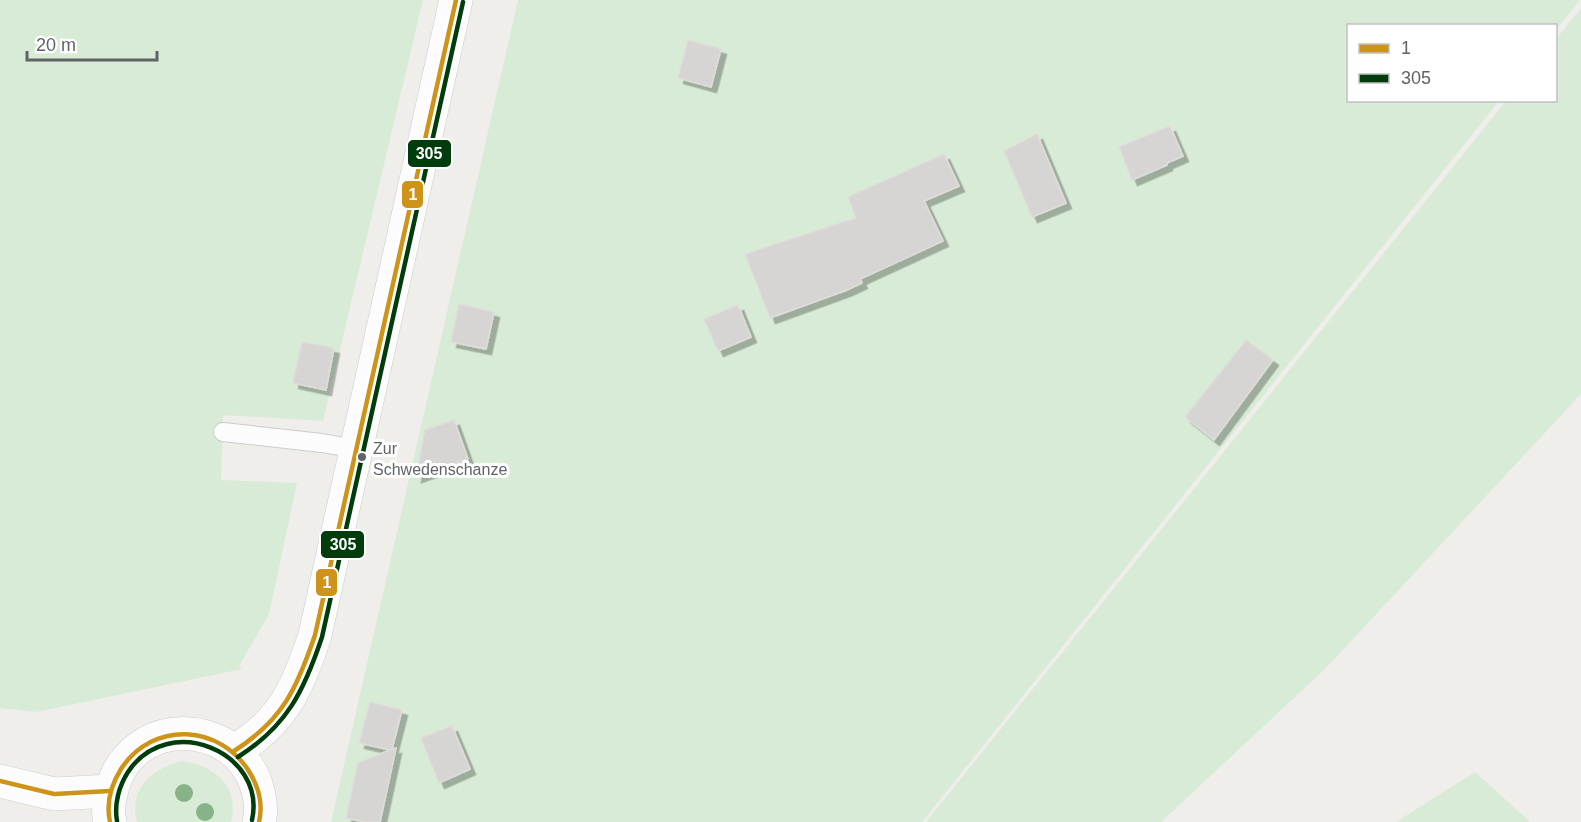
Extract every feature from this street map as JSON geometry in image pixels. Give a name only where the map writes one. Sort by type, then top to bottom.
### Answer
[{"type":"street","points":[[234,751],[254,740],[280,713],[302,677],[315,635],[456,0]]},
{"type":"street","points":[[0,781],[110,807],[120,768],[138,748],[161,737],[187,733],[212,738],[234,751],[250,770],[259,792],[259,822]]},
{"type":"lane","points":[[223,432],[357,449]]},
{"type":"green space","points":[[0,0],[423,0],[323,421],[223,415],[221,480],[297,483],[269,614],[239,666],[242,669],[36,712],[0,708]]},
{"type":"green space","points":[[518,0],[1580,0],[1557,29],[1557,24],[1347,24],[1347,102],[1498,102],[922,822],[331,822]]},
{"type":"green space","points":[[1581,8],[1581,394],[1326,668],[1161,822],[926,822],[1505,102],[1557,102],[1557,38]]},
{"type":"green space","points":[[183,761],[205,768],[222,780],[232,798],[231,822],[137,822],[136,799],[145,781],[162,769]]},
{"type":"green space","points":[[1475,772],[1530,822],[1396,822]]},
{"type":"building","points":[[688,40],[721,49],[711,87],[678,78]]},
{"type":"building","points":[[1170,126],[1183,156],[1132,180],[1119,147]]},
{"type":"building","points":[[1037,134],[1066,203],[1032,217],[1004,151]]},
{"type":"building","points":[[944,154],[959,186],[924,201],[943,241],[860,279],[862,283],[847,290],[770,318],[745,254],[856,218],[848,197]]},
{"type":"building","points":[[459,304],[494,312],[486,349],[451,342]]},
{"type":"building","points":[[738,305],[751,337],[718,351],[704,319]]},
{"type":"building","points":[[1246,340],[1273,360],[1214,440],[1185,417]]},
{"type":"building","points":[[302,342],[334,348],[326,390],[293,383]]},
{"type":"building","points":[[454,420],[468,459],[416,477],[425,430]]},
{"type":"building","points":[[370,702],[402,710],[392,749],[396,748],[380,822],[364,822],[346,818],[358,763],[390,750],[359,743]]},
{"type":"building","points":[[452,726],[470,769],[439,783],[421,738]]},
{"type":"transit line","name":"1","points":[[234,751],[265,727],[286,701],[302,671],[315,635],[456,0]]},
{"type":"transit line","name":"305","points":[[238,757],[269,733],[292,706],[308,674],[322,637],[463,2]]},
{"type":"transit line","name":"1","points":[[110,822],[109,802],[112,788],[121,769],[135,753],[151,742],[168,736],[187,734],[205,737],[222,745],[237,757],[256,785],[261,809],[259,822]]},
{"type":"transit line","name":"305","points":[[117,821],[118,795],[128,772],[145,754],[166,744],[189,742],[211,748],[230,759],[245,775],[253,796],[252,820]]},
{"type":"transit line","name":"1","points":[[0,781],[54,794],[110,791]]},
{"type":"place","name":"Zur Schwedenschanze","points":[[362,457]]}]
